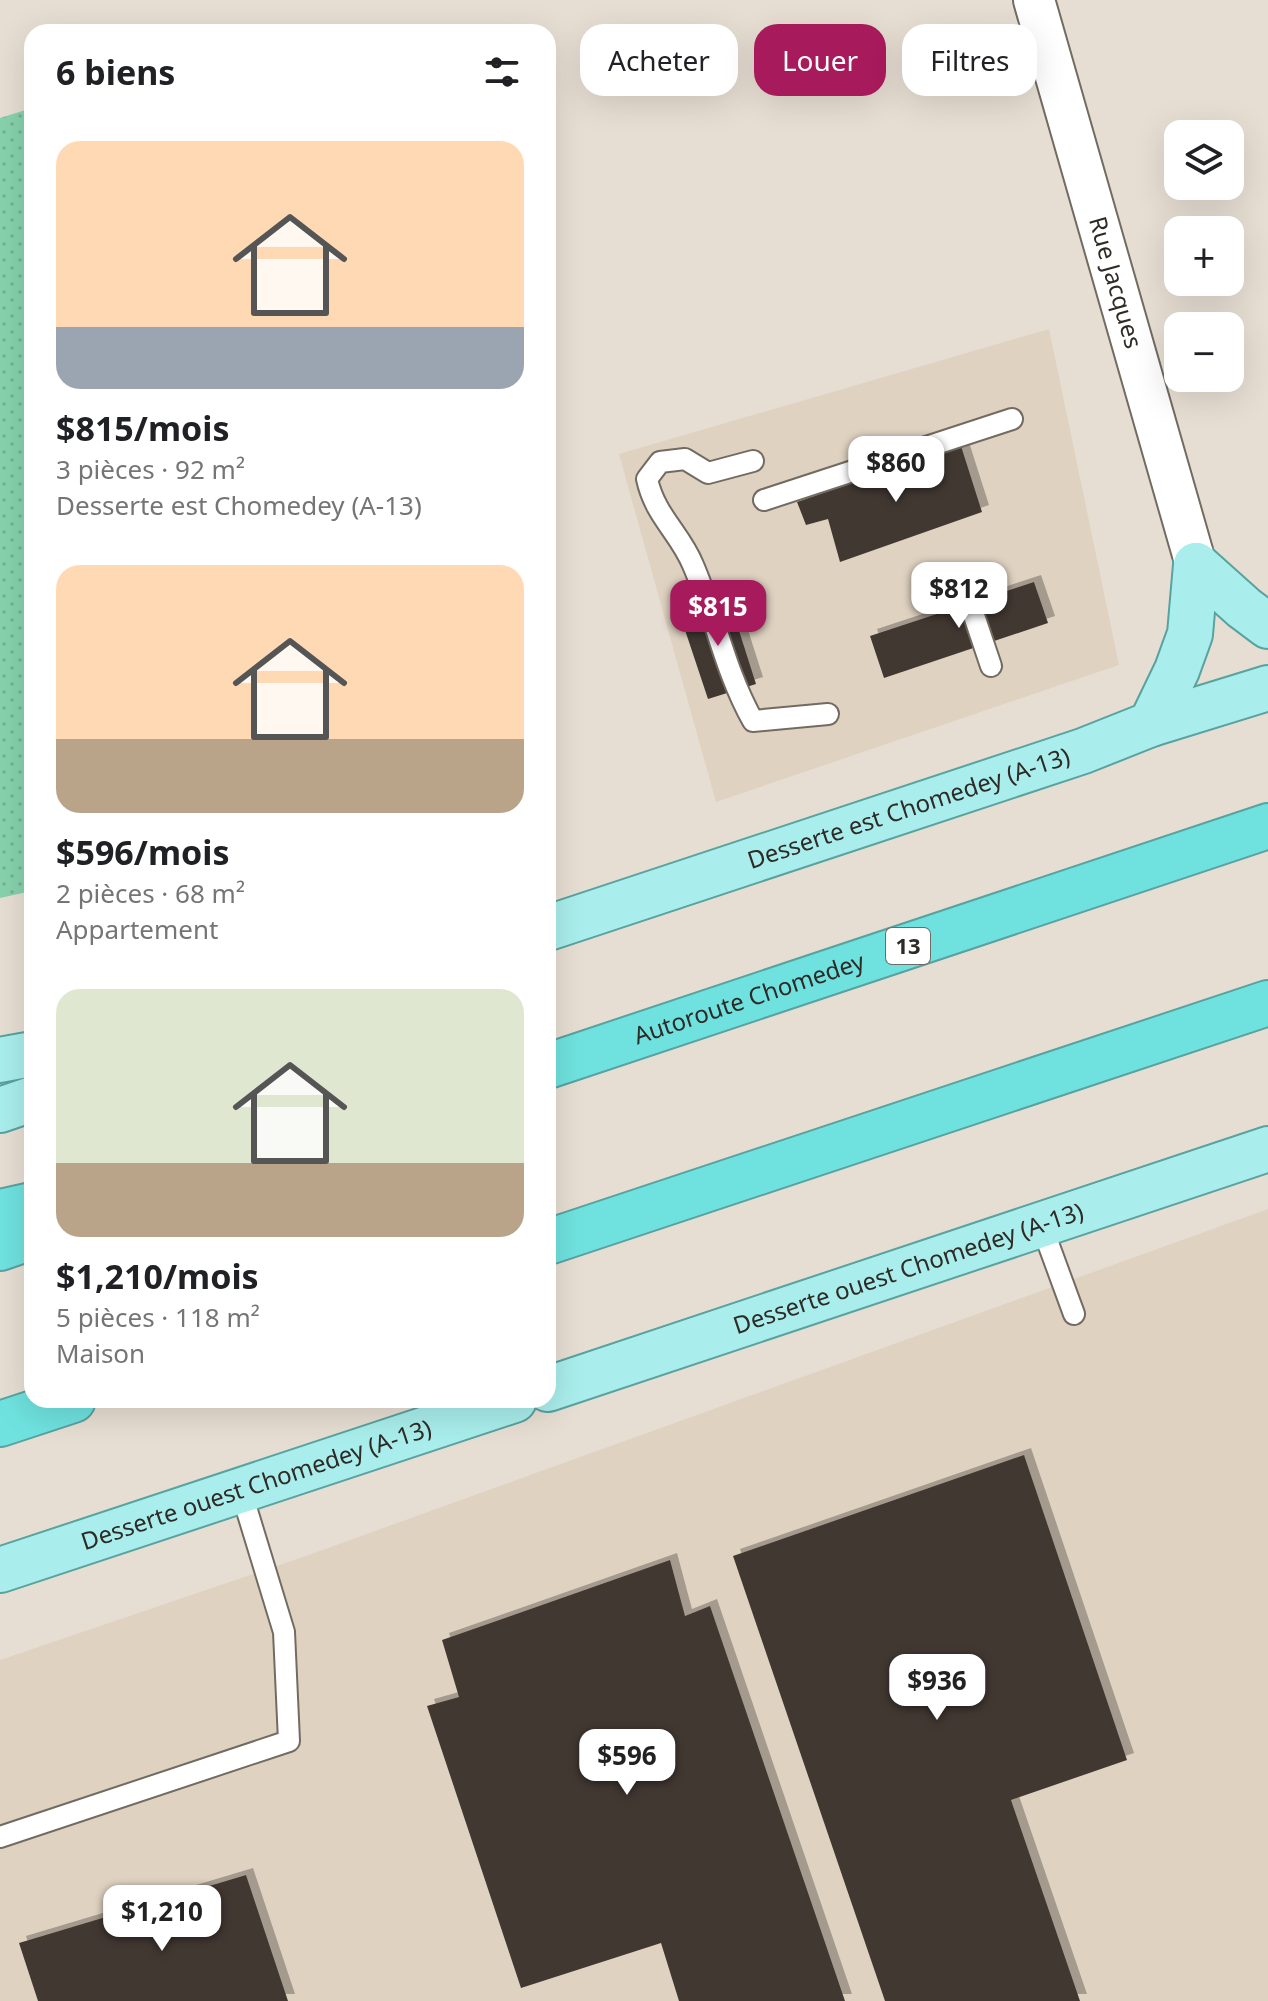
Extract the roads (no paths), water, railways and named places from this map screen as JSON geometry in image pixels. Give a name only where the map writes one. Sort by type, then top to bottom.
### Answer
[{"type":"highway","name":"Autoroute Chomedey","points":[[556,1063],[1268,826]]},
{"type":"highway","points":[[556,1239],[1268,1003]]},
{"type":"highway","points":[[0,1212],[24,1207]]},
{"type":"highway","points":[[0,1248],[24,1240]]},
{"type":"highway","points":[[0,1424],[49,1408]]},
{"type":"main road","points":[[1196,565],[1268,626]]},
{"type":"main road","points":[[1151,724],[1190,634],[1196,565]]},
{"type":"main road","name":"Desserte est Chomedey (A-13)","points":[[556,925],[1083,751],[1151,724],[1268,688]]},
{"type":"main road","points":[[0,1060],[24,1056]]},
{"type":"main road","points":[[0,1110],[24,1102]]},
{"type":"main road","name":"Desserte ouest Chomedey (A-13)","points":[[556,1386],[1268,1149]]},
{"type":"main road","name":"Desserte ouest Chomedey (A-13)","points":[[0,1570],[490,1408]]},
{"type":"street","name":"Rue Jacques","points":[[1034,0],[1196,565]]},
{"type":"lane","points":[[764,500],[1012,419]]},
{"type":"lane","points":[[753,461],[708,473],[685,459],[660,462],[647,479],[651,500],[693,563],[736,690],[753,721],[828,714]]},
{"type":"lane","points":[[961,577],[991,666]]},
{"type":"lane","points":[[1041,1224],[1074,1314]]},
{"type":"lane","points":[[0,1837],[289,1741],[284,1632],[241,1491]]}]
